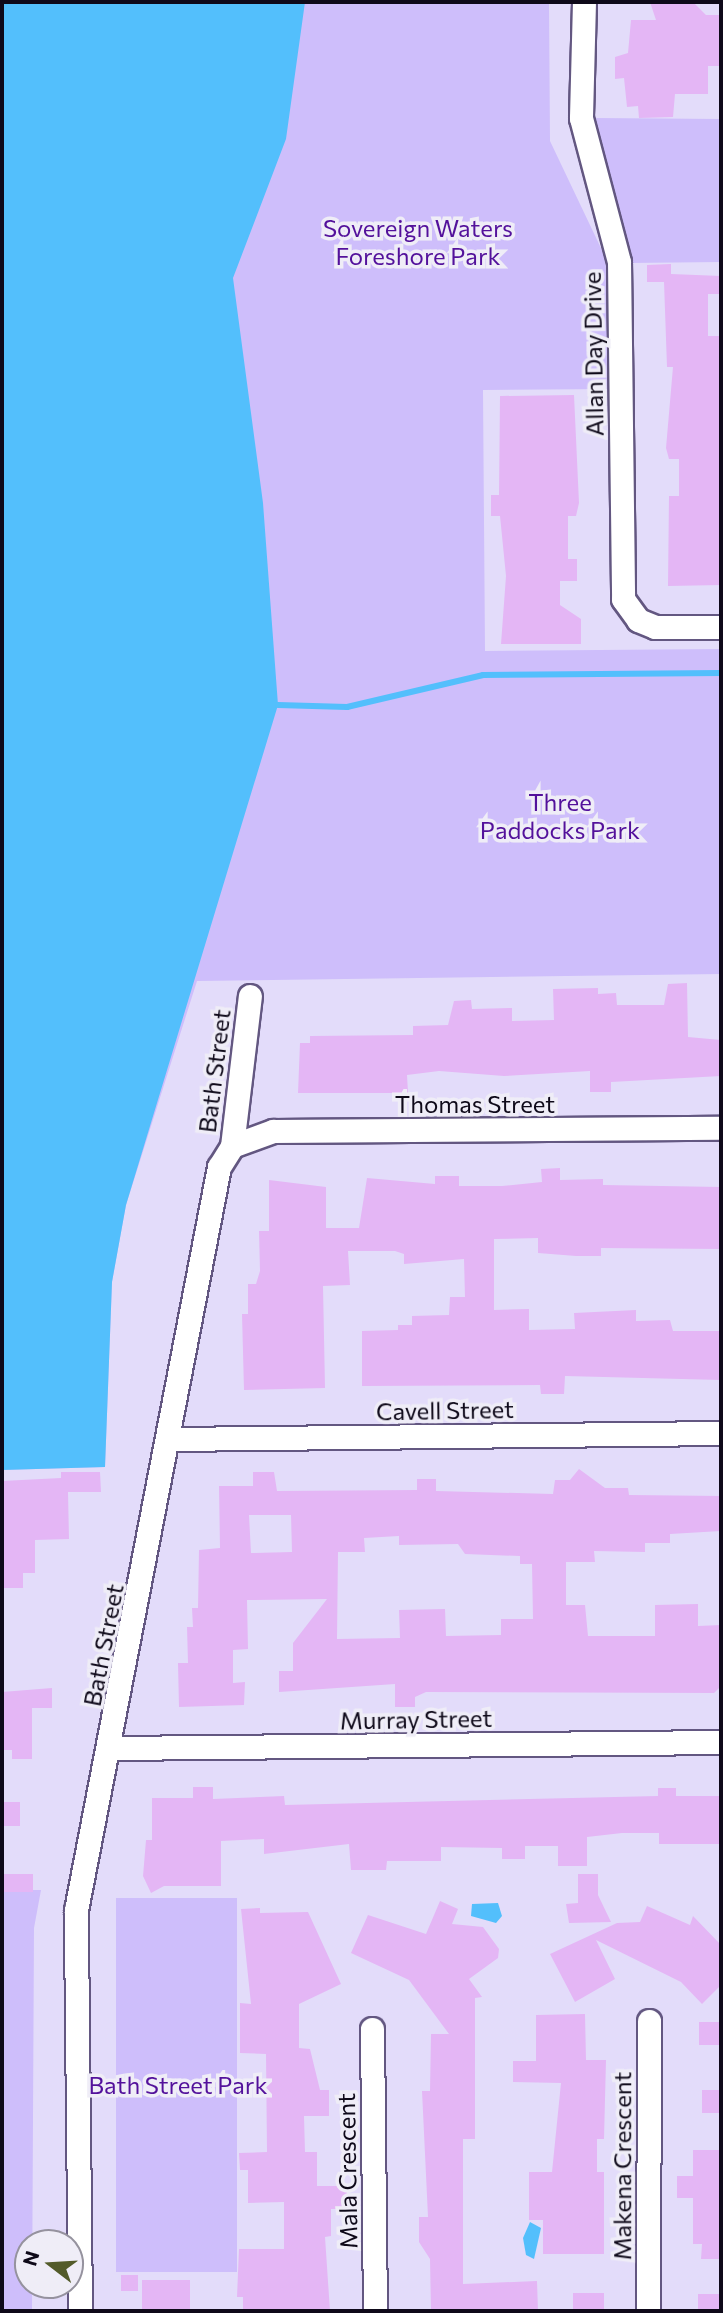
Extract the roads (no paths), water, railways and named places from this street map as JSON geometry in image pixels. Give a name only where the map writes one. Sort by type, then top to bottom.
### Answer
[{"type":"street","name":"Allan Day Drive","points":[[584,2],[581,118],[619,262],[623,599],[638,620],[655,627],[721,627]]},
{"type":"street","name":"Bath Street","points":[[79,2311],[76,1909],[111,1748],[219,1167],[232,1146],[250,996]]},
{"type":"street","name":"Thomas Street","points":[[232,1146],[272,1131],[721,1128]]},
{"type":"street","name":"Cavell Street","points":[[169,1439],[721,1433]]},
{"type":"street","name":"Murray Street","points":[[111,1748],[721,1742]]},
{"type":"street","name":"Makena Crescent","points":[[648,2311],[649,2021]]},
{"type":"street","name":"Mala Crescent","points":[[372,2029],[375,2311]]},
{"type":"water","points":[[2,2],[305,2],[286,139],[233,278],[263,503],[278,705],[126,1205],[112,1282],[105,1467],[2,1470]]},
{"type":"water","points":[[498,1903],[502,1916],[496,1923],[471,1916],[472,1904]]},
{"type":"water","points":[[530,2222],[541,2228],[534,2259],[526,2255],[523,2238]]},
{"type":"waterway","points":[[278,705],[347,707],[483,675],[721,673]]},
{"type":"park label","name":"Sovereign Waters Foreshore Park","points":[[418,242]]},
{"type":"park label","name":"Three Paddocks Park","points":[[560,816]]},
{"type":"park label","name":"Bath Street Park","points":[[178,2085]]}]
